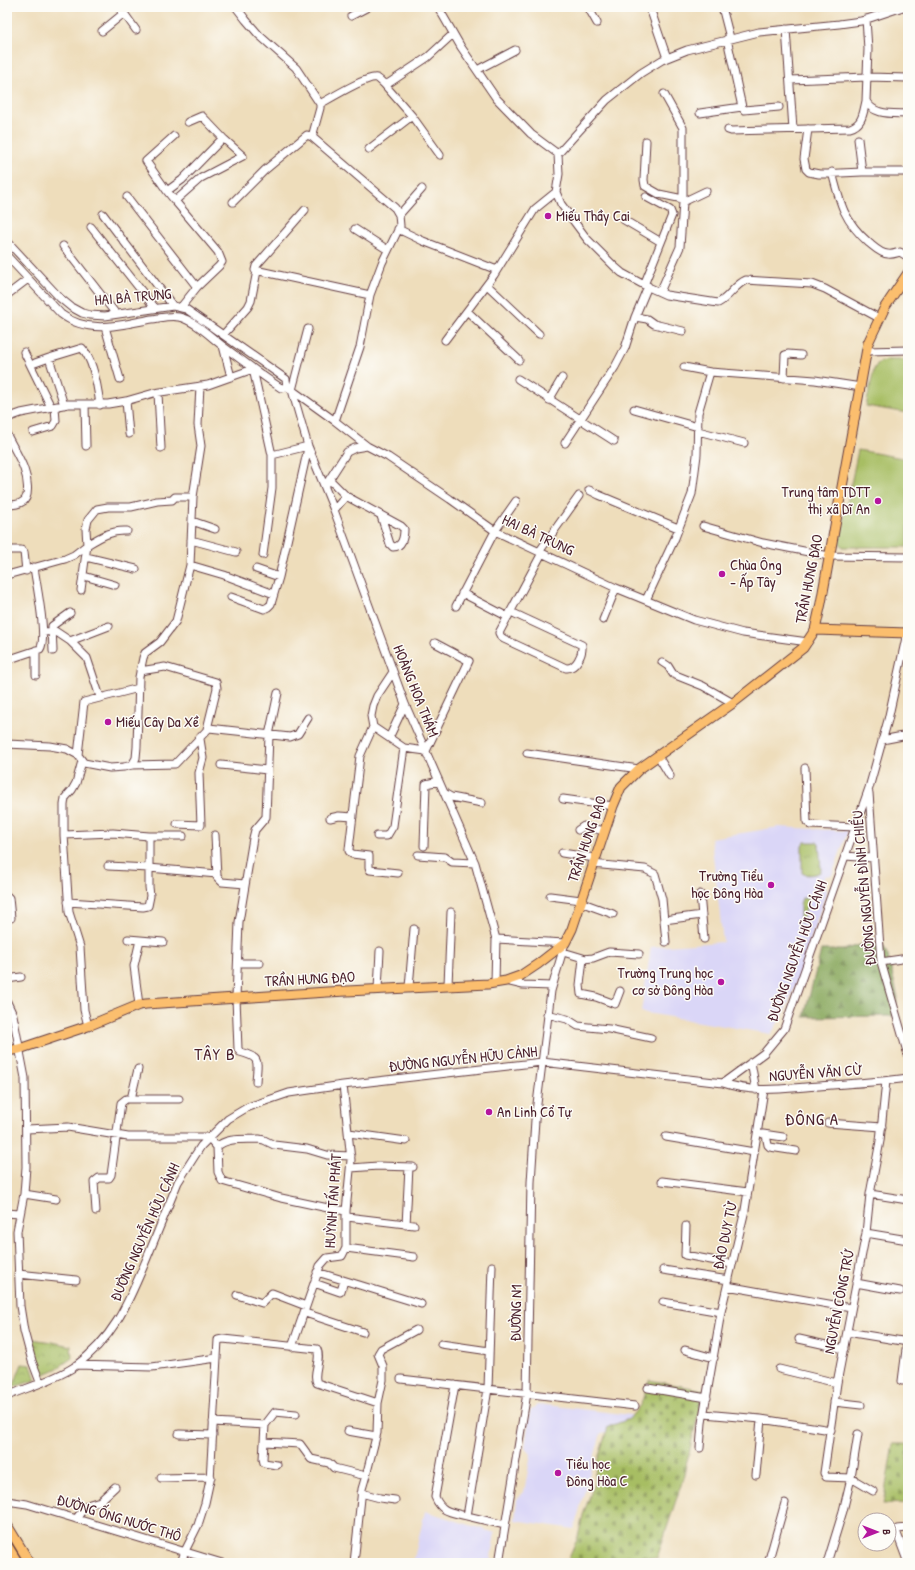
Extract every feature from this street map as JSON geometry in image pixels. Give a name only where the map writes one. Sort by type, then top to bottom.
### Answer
[{"type":"main road","name":"TRẦN HƯNG ĐẠO","points":[[7,1052],[88,1026],[138,1005],[409,987],[495,983],[520,976],[564,948],[604,831],[621,787],[639,769],[733,704],[803,648],[808,642],[814,630],[821,602],[868,343],[879,318],[907,277]]},
{"type":"main road","points":[[814,630],[907,633]]},
{"type":"main road","points":[[7,1525],[30,1563]]},
{"type":"main road","points":[[7,1545],[18,1563]]},
{"type":"street","points":[[236,7],[259,34],[296,68],[320,104],[312,137]]},
{"type":"street","points":[[351,16],[368,7]]},
{"type":"street","points":[[438,7],[453,34],[496,98],[531,134],[558,154]]},
{"type":"street","points":[[588,7],[597,24]]},
{"type":"street","points":[[648,7],[652,14],[667,58]]},
{"type":"street","points":[[722,7],[742,107]]},
{"type":"street","points":[[879,318],[825,289],[804,283],[746,280],[739,282],[729,296],[718,303],[685,299],[660,292],[646,286],[622,273],[588,239],[561,204],[556,192],[559,174],[558,154],[607,100],[641,73],[667,58],[687,50],[759,32],[839,24],[866,19],[903,7]]},
{"type":"street","points":[[102,31],[122,10],[136,30]]},
{"type":"street","points":[[728,130],[850,128],[856,126],[861,119],[866,101],[868,49],[866,19]]},
{"type":"street","points":[[786,29],[793,129]]},
{"type":"street","points":[[384,84],[389,83],[428,57],[453,34]]},
{"type":"street","points":[[477,70],[514,50]]},
{"type":"street","points":[[790,80],[867,76],[908,78]]},
{"type":"street","points":[[320,104],[357,83],[376,78],[384,84],[412,116],[440,155]]},
{"type":"street","points":[[660,292],[680,247],[683,200],[682,128],[664,94]]},
{"type":"street","points":[[866,101],[870,108],[877,112],[908,114]]},
{"type":"street","points":[[700,113],[742,107],[744,110],[779,107]]},
{"type":"street","points":[[175,200],[201,178],[242,156],[202,116],[188,122]]},
{"type":"street","points":[[369,149],[412,116]]},
{"type":"street","points":[[808,129],[804,152],[806,169],[809,172],[908,172]]},
{"type":"street","points":[[233,202],[265,170],[307,135],[312,137],[395,208],[399,215],[400,226],[388,250],[370,295],[360,347],[335,421]]},
{"type":"street","points":[[103,214],[177,307],[219,266],[222,262],[218,252],[167,191],[146,161],[174,136]]},
{"type":"street","points":[[167,191],[182,180],[223,138]]},
{"type":"street","points":[[858,139],[862,172]]},
{"type":"street","points":[[646,141],[645,186],[659,194],[683,200],[706,191]]},
{"type":"street","points":[[832,172],[840,202],[856,231],[872,246],[885,254],[892,255],[900,252],[908,257]]},
{"type":"street","points":[[399,215],[422,189]]},
{"type":"street","points":[[445,340],[487,285],[535,209],[556,192]]},
{"type":"street","points":[[127,197],[197,287]]},
{"type":"street","points":[[565,443],[615,367],[625,348],[661,242],[672,215],[672,212],[646,197]]},
{"type":"street","points":[[224,335],[251,301],[257,271],[255,268],[256,266],[306,210]]},
{"type":"street","points":[[624,220],[661,242]]},
{"type":"street","points":[[91,227],[155,308]]},
{"type":"street","points":[[355,229],[388,250]]},
{"type":"street","points":[[398,229],[423,241],[497,270]]},
{"type":"street","name":"HAI BÀ TRƯNG","points":[[7,240],[60,298],[71,307],[90,315],[116,314],[155,308],[177,307],[191,312],[286,379],[290,389]]},
{"type":"street","points":[[63,246],[116,314]]},
{"type":"street","name":"HAI BÀ TRƯNG","points":[[7,256],[55,308],[69,320],[88,326],[105,326],[160,317],[177,316],[194,324],[253,369],[281,388],[290,389],[367,446],[388,457],[495,532],[616,588],[694,620],[743,633],[808,642]]},
{"type":"street","points":[[257,271],[279,274],[370,295]]},
{"type":"street","points":[[7,295],[28,279]]},
{"type":"street","points":[[487,285],[539,334]]},
{"type":"street","points":[[467,311],[519,360]]},
{"type":"street","points":[[635,317],[647,319],[654,324],[683,331]]},
{"type":"street","points":[[105,326],[120,379]]},
{"type":"street","points":[[290,389],[308,329]]},
{"type":"street","points":[[223,346],[232,377]]},
{"type":"street","points":[[35,364],[82,348],[89,358],[98,391],[100,405]]},
{"type":"street","points":[[867,350],[908,350]]},
{"type":"street","points":[[24,352],[53,407],[56,420],[53,426],[33,432]]},
{"type":"street","points":[[784,378],[785,355],[801,355]]},
{"type":"street","points":[[49,358],[64,405]]},
{"type":"street","points":[[684,367],[710,372],[815,380],[861,387]]},
{"type":"street","points":[[7,418],[21,413],[64,405],[100,405],[126,401],[158,392],[208,385],[253,369],[272,455],[272,488],[263,555]]},
{"type":"street","points":[[646,600],[692,494],[697,456],[698,413],[710,372]]},
{"type":"street","points":[[549,400],[562,378]]},
{"type":"street","points":[[518,379],[614,442]]},
{"type":"street","points":[[132,765],[136,758],[138,688],[140,671],[145,653],[160,642],[176,621],[190,566],[193,498],[201,446],[198,425],[200,386]]},
{"type":"street","name":"HOÀNG HOA THÁM","points":[[290,389],[299,411],[308,447],[334,510],[405,704],[446,794],[475,863],[496,939],[495,983]]},
{"type":"street","points":[[158,392],[161,448]]},
{"type":"street","points":[[126,401],[129,434]]},
{"type":"street","points":[[299,411],[309,402]]},
{"type":"street","points":[[85,404],[86,446]]},
{"type":"street","points":[[634,409],[744,443]]},
{"type":"street","points":[[7,436],[25,470],[27,494],[26,499],[23,502],[15,505],[7,505]]},
{"type":"street","points":[[325,487],[347,452],[355,448],[367,446]]},
{"type":"street","points":[[231,598],[264,609],[271,604],[279,577],[308,447],[272,455]]},
{"type":"street","points":[[330,480],[346,496],[381,516]]},
{"type":"street","points":[[589,490],[678,528]]},
{"type":"street","points":[[334,510],[346,496]]},
{"type":"street","points":[[462,593],[509,614],[579,644],[582,647],[581,655],[572,667],[566,668],[504,639],[499,633],[509,614],[541,552],[579,496]]},
{"type":"street","points":[[81,590],[87,545],[86,529],[88,520],[97,509],[108,507],[131,507],[157,501],[172,500],[175,497],[193,498]]},
{"type":"street","points":[[456,606],[495,532],[516,501]]},
{"type":"street","points":[[192,521],[215,529]]},
{"type":"street","points":[[703,526],[764,543],[829,556],[908,557]]},
{"type":"street","points":[[7,574],[65,559],[74,555],[87,545],[106,534],[127,531]]},
{"type":"street","points":[[191,540],[236,552]]},
{"type":"street","points":[[7,550],[21,550],[24,552],[26,570]]},
{"type":"street","points":[[86,557],[136,569]]},
{"type":"street","points":[[190,566],[224,575],[274,594]]},
{"type":"street","points":[[7,660],[40,649],[43,646],[43,632],[34,567]]},
{"type":"street","points":[[256,569],[279,577]]},
{"type":"street","points":[[84,576],[115,585]]},
{"type":"street","points":[[603,620],[616,588]]},
{"type":"street","points":[[53,651],[51,631],[53,625],[70,613]]},
{"type":"street","points":[[70,641],[108,626]]},
{"type":"street","points":[[43,632],[51,631],[59,633],[70,641],[87,658],[100,697]]},
{"type":"street","name":"ĐƯỜNG NGUYỄN HỮU CẢNH","points":[[7,1396],[49,1379],[76,1364],[100,1343],[111,1330],[125,1310],[178,1182],[200,1146],[228,1119],[248,1107],[289,1093],[343,1085],[542,1062],[724,1083],[764,1053],[784,1029],[869,788],[888,720],[907,633]]},
{"type":"street","points":[[373,727],[404,748],[426,751],[469,661],[435,643]]},
{"type":"street","points":[[36,650],[36,675]]},
{"type":"street","points":[[662,662],[668,666],[673,674],[703,686],[733,704]]},
{"type":"street","points":[[7,744],[60,747],[92,765],[110,768],[132,765],[175,764],[200,739],[207,729],[217,688],[216,682],[165,667],[140,671]]},
{"type":"street","points":[[393,672],[380,691],[373,706],[371,716],[373,727],[360,756],[349,849],[350,853],[369,856],[370,870],[398,873]]},
{"type":"street","points":[[88,1026],[84,1010],[80,947],[71,921],[68,902],[64,835],[64,805],[66,798],[76,783],[80,758],[83,703],[85,701],[138,688]]},
{"type":"street","points":[[256,1082],[256,1058],[252,1055],[240,1052],[238,1049],[236,998],[239,922],[255,830],[266,817],[269,735],[278,693]]},
{"type":"street","points":[[390,738],[405,704]]},
{"type":"street","points":[[207,729],[213,727],[290,737],[298,734],[308,718]]},
{"type":"street","points":[[882,740],[908,735]]},
{"type":"street","points":[[177,824],[201,825],[199,773],[203,758],[200,739]]},
{"type":"street","points":[[377,836],[388,836],[392,830],[404,748]]},
{"type":"street","points":[[527,753],[639,769]]},
{"type":"street","points":[[658,756],[670,776]]},
{"type":"street","points":[[220,766],[267,770]]},
{"type":"street","points":[[806,768],[807,822],[811,825],[855,828]]},
{"type":"street","points":[[424,846],[426,784],[439,780]]},
{"type":"street","name":"ĐƯỜNG NGUYỄN ĐÌNH CHIỂU","points":[[869,788],[881,962],[908,1055]]},
{"type":"street","points":[[446,794],[451,797],[482,803]]},
{"type":"street","points":[[563,799],[613,806]]},
{"type":"street","points":[[330,818],[339,816],[353,818]]},
{"type":"street","points":[[578,830],[584,826],[604,831]]},
{"type":"street","points":[[64,835],[113,833],[149,836],[183,836]]},
{"type":"street","points":[[215,835],[217,876],[222,882],[245,884]]},
{"type":"street","points":[[68,902],[143,907],[148,906],[150,896],[148,887],[149,836]]},
{"type":"street","points":[[562,853],[594,861],[650,870],[655,874],[660,894],[666,942]]},
{"type":"street","points":[[418,855],[445,857],[452,862],[475,863]]},
{"type":"street","points":[[845,856],[873,858]]},
{"type":"street","points":[[108,866],[217,874]]},
{"type":"street","points":[[700,894],[704,939]]},
{"type":"street","points":[[7,896],[9,898],[11,918]]},
{"type":"street","points":[[550,896],[580,901],[613,914]]},
{"type":"street","points":[[448,985],[451,912]]},
{"type":"street","points":[[664,920],[702,915]]},
{"type":"street","points":[[409,987],[414,929]]},
{"type":"street","points":[[128,939],[163,942]]},
{"type":"street","points":[[496,939],[564,948],[583,959],[593,958],[609,952],[639,954]]},
{"type":"street","points":[[138,1005],[134,966],[140,940]]},
{"type":"street","name":"ĐƯỜNG N1","points":[[499,1563],[526,1393],[533,1144],[547,1014],[552,986],[564,948]]},
{"type":"street","points":[[378,989],[380,951]]},
{"type":"street","points":[[881,962],[908,958]]},
{"type":"street","points":[[583,959],[580,985],[581,994],[596,997],[615,1004],[620,991]]},
{"type":"street","points":[[238,962],[260,963]]},
{"type":"street","points":[[7,979],[21,977]]},
{"type":"street","points":[[506,981],[523,985],[552,986]]},
{"type":"street","points":[[7,1002],[11,1009],[25,1078],[27,1129],[26,1168],[24,1194],[17,1231],[18,1274],[22,1323],[32,1361],[40,1382]]},
{"type":"street","points":[[547,1014],[567,1019],[578,1026],[609,1029],[651,1038]]},
{"type":"street","points":[[751,1062],[756,1090]]},
{"type":"street","points":[[131,1099],[138,1069]]},
{"type":"street","name":"NGUYỄN VĂN CỪ","points":[[724,1083],[733,1086],[764,1090],[908,1078]]},
{"type":"street","name":"NGUYỄN CÔNG TRỨ","points":[[873,1491],[851,1478],[826,1477],[824,1473],[831,1430],[836,1383],[866,1233],[870,1194],[882,1127],[886,1081]]},
{"type":"street","name":"HUỲNH TẤN PHÁT","points":[[292,1347],[320,1266],[327,1258],[342,1256],[346,1248],[351,1156],[343,1085]]},
{"type":"street","name":"ĐÀO DUY TỪ","points":[[700,1448],[704,1414],[721,1312],[748,1192],[764,1090]]},
{"type":"street","points":[[96,1210],[94,1182],[99,1178],[108,1178],[111,1175],[121,1103],[123,1100],[178,1099]]},
{"type":"street","points":[[828,1123],[882,1127]]},
{"type":"street","points":[[27,1129],[68,1127],[116,1135],[208,1137],[217,1148]]},
{"type":"street","points":[[757,1133],[783,1137]]},
{"type":"street","points":[[349,1134],[406,1141]]},
{"type":"street","points":[[766,1135],[770,1147],[796,1151]]},
{"type":"street","points":[[666,1137],[754,1152]]},
{"type":"street","points":[[351,1156],[326,1155],[307,1148],[274,1145],[259,1139],[226,1141],[220,1143],[217,1148],[218,1172],[222,1181],[281,1198],[328,1208],[347,1214],[410,1225],[411,1167],[378,1166],[351,1168]]},
{"type":"street","points":[[662,1181],[748,1192]]},
{"type":"street","points":[[24,1194],[56,1199]]},
{"type":"street","points":[[870,1194],[908,1200]]},
{"type":"street","points":[[7,1213],[19,1214]]},
{"type":"street","points":[[686,1226],[685,1255],[732,1264]]},
{"type":"street","points":[[866,1233],[908,1240]]},
{"type":"street","points":[[346,1248],[414,1257]]},
{"type":"street","points":[[467,1516],[488,1389],[492,1266]]},
{"type":"street","points":[[662,1270],[851,1308]]},
{"type":"street","points":[[317,1272],[422,1304]]},
{"type":"street","points":[[18,1274],[76,1280]]},
{"type":"street","points":[[314,1283],[340,1292],[344,1281]]},
{"type":"street","points":[[856,1282],[900,1291]]},
{"type":"street","points":[[237,1295],[262,1303],[272,1293],[306,1310],[363,1332]]},
{"type":"street","points":[[662,1302],[721,1312]]},
{"type":"street","points":[[354,1563],[361,1492],[376,1436],[378,1403],[383,1373],[383,1366],[379,1357],[379,1352],[380,1349],[416,1330]]},
{"type":"street","points":[[847,1332],[908,1342],[902,1381]]},
{"type":"street","points":[[181,1563],[185,1551],[198,1525],[205,1503],[210,1477],[218,1340],[223,1339],[317,1349],[319,1354],[315,1379],[317,1383],[378,1403]]},
{"type":"street","points":[[799,1339],[844,1349]]},
{"type":"street","points":[[441,1344],[489,1351]]},
{"type":"street","points":[[685,1350],[714,1358]]},
{"type":"street","points":[[76,1364],[152,1367],[217,1358]]},
{"type":"street","points":[[779,1369],[836,1383]]},
{"type":"street","points":[[402,1379],[635,1406]]},
{"type":"street","points":[[455,1385],[435,1497],[438,1506],[445,1510],[505,1525]]},
{"type":"street","points":[[648,1388],[707,1398]]},
{"type":"street","points":[[834,1402],[861,1405]]},
{"type":"street","points":[[277,1465],[264,1463],[263,1460],[265,1425],[275,1412],[296,1414]]},
{"type":"street","points":[[704,1414],[761,1419],[831,1430]]},
{"type":"street","points":[[756,1475],[761,1419]]},
{"type":"street","points":[[214,1422],[265,1425]]},
{"type":"street","points":[[348,1431],[376,1436]]},
{"type":"street","points":[[179,1434],[213,1435]]},
{"type":"street","points":[[826,1563],[843,1511],[851,1478],[858,1434]]},
{"type":"street","points":[[264,1442],[300,1444],[313,1459],[329,1463],[334,1468],[366,1476]]},
{"type":"street","points":[[161,1478],[210,1477]]},
{"type":"street","points":[[76,1519],[85,1508],[90,1504],[100,1501],[115,1487]]},
{"type":"street","points":[[361,1492],[380,1498],[395,1500]]},
{"type":"street","name":"ĐƯỜNG ỐNG NƯỚC THÔ","points":[[7,1501],[27,1504],[222,1563]]},
{"type":"street","points":[[768,1563],[786,1503]]},
{"type":"street","points":[[908,1528],[896,1530],[908,1563]]},
{"type":"shaded area","points":[[779,827],[848,831],[832,875],[825,876],[826,893],[802,970],[785,1011],[771,1034],[641,1012],[651,947],[723,942],[711,838]]},
{"type":"shaded area","name":"Tiểu học Đông Hòa C","points":[[537,1404],[639,1416],[638,1426],[601,1433],[574,1529],[515,1520],[517,1499],[524,1492],[531,1454],[525,1447],[530,1412]]},
{"type":"shaded area","points":[[425,1511],[495,1533],[490,1563],[413,1563]]},
{"type":"green space","points":[[887,360],[908,360],[908,413],[866,406],[874,369],[878,363]]},
{"type":"green space","name":"Trung tâm TDTT thị xã Dĩ An","points":[[858,450],[908,459],[908,547],[843,547],[839,542]]},
{"type":"green space","points":[[805,842],[817,842],[819,844],[821,869],[818,873],[808,875],[802,873],[802,846]]},
{"type":"green space","points":[[802,898],[809,899],[800,923],[800,904]]},
{"type":"green space","points":[[866,943],[883,945],[888,956],[898,998],[893,1016],[804,1017],[821,950],[843,950]]},
{"type":"green space","points":[[31,1339],[71,1346],[72,1358],[56,1369],[42,1375]]},
{"type":"green space","points":[[22,1364],[31,1365],[36,1380],[13,1387]]},
{"type":"green space","points":[[649,1380],[704,1390],[682,1482],[657,1558],[625,1556],[622,1563],[567,1563],[578,1537],[583,1515],[593,1487],[597,1462],[608,1427],[629,1419],[641,1404]]},
{"type":"green space","points":[[893,1444],[908,1444],[908,1503],[883,1504]]},
{"type":"place","name":"Miếu Thầy Cai","points":[[548,216]]},
{"type":"place","name":"Trung tâm TDTT thị xã Dĩ An","points":[[878,501]]},
{"type":"place","name":"Chùa Ông - Ấp Tây","points":[[722,574]]},
{"type":"place","name":"Miếu Cây Da Xề","points":[[108,722]]},
{"type":"place","name":"Trường Tiểu học Đông Hòa","points":[[771,885]]},
{"type":"place","name":"Trường Trung học cơ sở Đông Hòa","points":[[721,982]]},
{"type":"place","name":"An Linh Cổ Tự","points":[[489,1112]]},
{"type":"place","name":"Tiểu học Đông Hòa C","points":[[558,1473]]},
{"type":"district","name":"TÂY B","points":[[215,1054]]},
{"type":"district","name":"ĐÔNG A","points":[[812,1119]]}]
